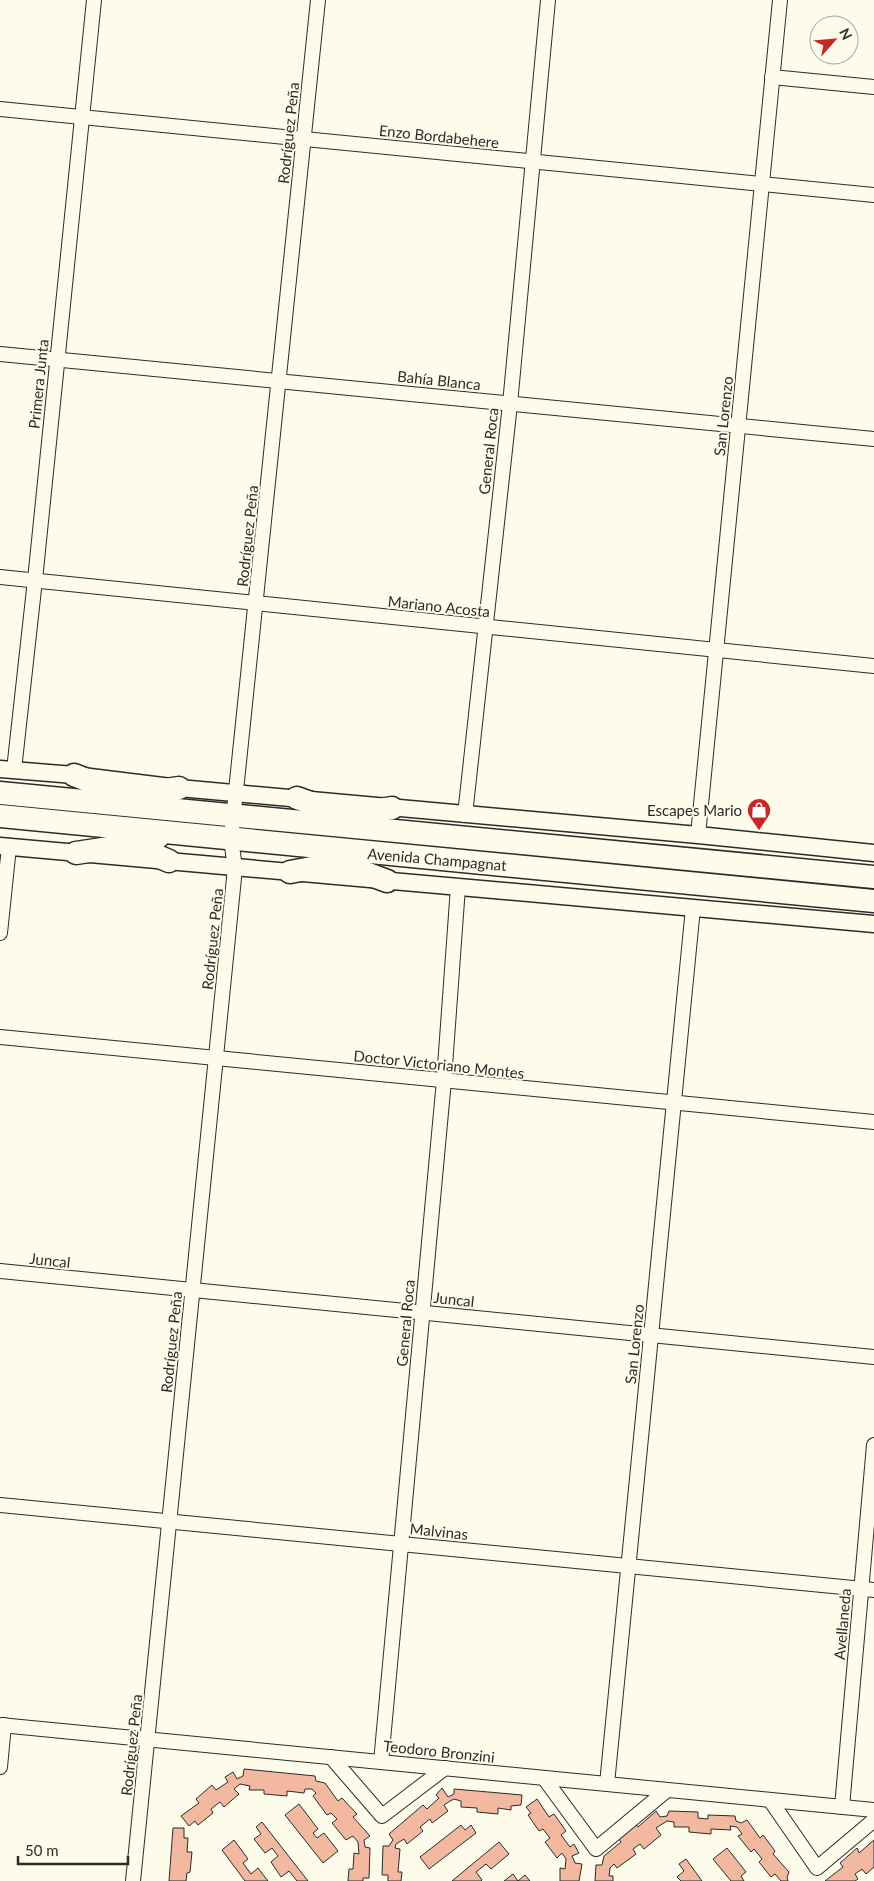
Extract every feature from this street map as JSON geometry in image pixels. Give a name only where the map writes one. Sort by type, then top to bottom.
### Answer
[{"type":"highway","points":[[74,775],[126,796]]},
{"type":"highway","name":"Avenida Champagnat","points":[[0,793],[82,800],[177,799],[234,815],[297,809],[392,831],[874,877]]},
{"type":"highway","points":[[82,800],[126,796],[177,799]]},
{"type":"highway","points":[[346,815],[392,808]]},
{"type":"highway","points":[[297,809],[346,815],[392,831]]},
{"type":"highway","name":"Avenida Champagnat","points":[[0,816],[874,901]]},
{"type":"highway","points":[[82,824],[169,861]]},
{"type":"highway","points":[[76,852],[128,844],[173,834]]},
{"type":"highway","points":[[293,845],[387,881]]},
{"type":"highway","points":[[290,872],[390,854]]},
{"type":"street","name":"Primera Junta","points":[[7,770],[35,580],[94,0]]},
{"type":"street","name":"Rodríguez Peña","points":[[133,1881],[235,868],[231,839],[318,0]]},
{"type":"street","name":"General Roca","points":[[465,815],[510,404],[548,0]]},
{"type":"street","name":"San Lorenzo","points":[[698,835],[780,0]]},
{"type":"street","points":[[772,77],[874,87]]},
{"type":"street","name":"Enzo Bordabehere","points":[[0,109],[874,196]]},
{"type":"street","name":"Bahía Blanca","points":[[0,354],[874,439]]},
{"type":"street","name":"Mariano Acosta","points":[[0,577],[874,666]]},
{"type":"street","name":"Avenida Champagnat","points":[[7,770],[74,775],[177,799],[236,793],[297,809],[392,808],[698,835],[874,853]]},
{"type":"street","points":[[0,933],[5,846]]},
{"type":"street","name":"Avenida Champagnat","points":[[5,846],[873,924]]},
{"type":"street","name":"General Roca","points":[[381,1762],[444,1080],[458,887]]},
{"type":"street","name":"San Lorenzo","points":[[607,1784],[693,908]]},
{"type":"street","name":"Doctor Victoriano Montes","points":[[0,1037],[874,1122]]},
{"type":"street","name":"Juncal","points":[[0,1271],[874,1357]]},
{"type":"street","name":"Avellaneda","points":[[842,1807],[868,1589],[874,1445]]},
{"type":"street","name":"Malvinas","points":[[0,1505],[868,1589]]},
{"type":"street","points":[[0,1767],[2,1725]]},
{"type":"street","name":"Teodoro Bronzini","points":[[2,1725],[874,1810]]},
{"type":"street","points":[[331,1757],[382,1816],[445,1768]]},
{"type":"street","points":[[544,1778],[596,1849],[667,1790]]},
{"type":"street","points":[[770,1800],[817,1868],[874,1820]]},
{"type":"building","points":[[244,1769],[315,1776],[316,1781],[325,1783],[338,1801],[342,1798],[357,1814],[353,1817],[370,1836],[364,1840],[365,1847],[370,1848],[369,1878],[363,1878],[363,1881],[348,1881],[349,1869],[353,1869],[354,1853],[359,1854],[358,1842],[353,1836],[346,1840],[332,1823],[337,1819],[331,1813],[327,1815],[313,1796],[316,1793],[312,1789],[305,1789],[304,1793],[287,1791],[287,1796],[264,1794],[264,1790],[249,1790],[250,1786],[240,1784],[234,1789],[239,1794],[224,1807],[220,1802],[211,1809],[213,1813],[198,1825],[195,1821],[189,1826],[181,1816],[199,1803],[196,1799],[212,1785],[216,1790],[228,1782],[225,1777],[233,1772],[237,1779],[243,1776]]},
{"type":"building","points":[[442,1788],[448,1797],[454,1794],[454,1789],[522,1795],[521,1805],[511,1806],[511,1810],[498,1808],[498,1814],[477,1812],[477,1808],[461,1807],[461,1801],[454,1799],[450,1801],[444,1805],[448,1811],[432,1823],[430,1819],[420,1827],[423,1831],[407,1844],[404,1839],[396,1844],[395,1848],[400,1849],[398,1872],[402,1872],[401,1881],[388,1881],[388,1875],[382,1875],[383,1846],[389,1846],[393,1840],[389,1834],[423,1805],[427,1809],[439,1798],[436,1795]]},
{"type":"building","points":[[537,1799],[549,1817],[554,1814],[566,1831],[561,1835],[570,1847],[574,1844],[579,1853],[572,1856],[575,1863],[582,1864],[579,1881],[560,1881],[560,1868],[565,1869],[566,1859],[562,1853],[557,1858],[545,1842],[550,1838],[543,1829],[539,1831],[528,1815],[531,1813],[526,1807]]},
{"type":"building","points":[[299,1804],[318,1829],[313,1833],[317,1838],[324,1833],[338,1851],[323,1863],[285,1815]]},
{"type":"building","points":[[656,1811],[660,1817],[667,1816],[669,1811],[698,1812],[698,1818],[708,1819],[708,1815],[735,1816],[736,1821],[741,1823],[747,1820],[760,1838],[763,1835],[775,1851],[773,1854],[789,1872],[788,1881],[781,1881],[775,1874],[771,1877],[759,1862],[762,1859],[754,1849],[751,1852],[738,1836],[742,1834],[737,1827],[730,1826],[731,1830],[711,1829],[711,1834],[689,1832],[689,1827],[674,1827],[674,1822],[667,1821],[656,1828],[661,1835],[644,1849],[640,1844],[633,1849],[636,1854],[617,1868],[614,1864],[610,1868],[609,1876],[613,1876],[613,1881],[595,1881],[596,1865],[602,1865],[604,1856],[621,1842],[618,1838],[635,1823],[638,1827]]},
{"type":"building","points":[[262,1822],[308,1881],[297,1881],[289,1871],[281,1877],[271,1862],[278,1856],[272,1848],[265,1853],[254,1839],[261,1834],[256,1827]]},
{"type":"building","points":[[461,1825],[465,1830],[471,1825],[476,1833],[429,1869],[420,1857]]},
{"type":"building","points":[[173,1828],[184,1828],[184,1838],[188,1838],[187,1852],[192,1852],[190,1872],[187,1873],[186,1881],[169,1881]]},
{"type":"building","points":[[234,1840],[248,1859],[243,1863],[251,1874],[258,1868],[268,1881],[245,1881],[222,1850]]},
{"type":"building","points":[[874,1840],[874,1867],[866,1874],[862,1869],[855,1874],[858,1879],[855,1881],[825,1881],[843,1867],[840,1863],[857,1848],[859,1853]]},
{"type":"building","points":[[499,1842],[509,1854],[491,1869],[486,1864],[476,1872],[481,1881],[452,1881]]},
{"type":"building","points":[[727,1848],[746,1872],[741,1876],[744,1881],[731,1881],[713,1859]]},
{"type":"building","points":[[686,1859],[702,1881],[681,1881],[677,1877],[684,1871],[679,1864]]},
{"type":"building","points":[[513,1874],[518,1881],[504,1881]]},
{"type":"building","points":[[525,1875],[530,1881],[518,1881]]},
{"type":"place","name":"Escapes Mario","points":[[759,831]]}]
